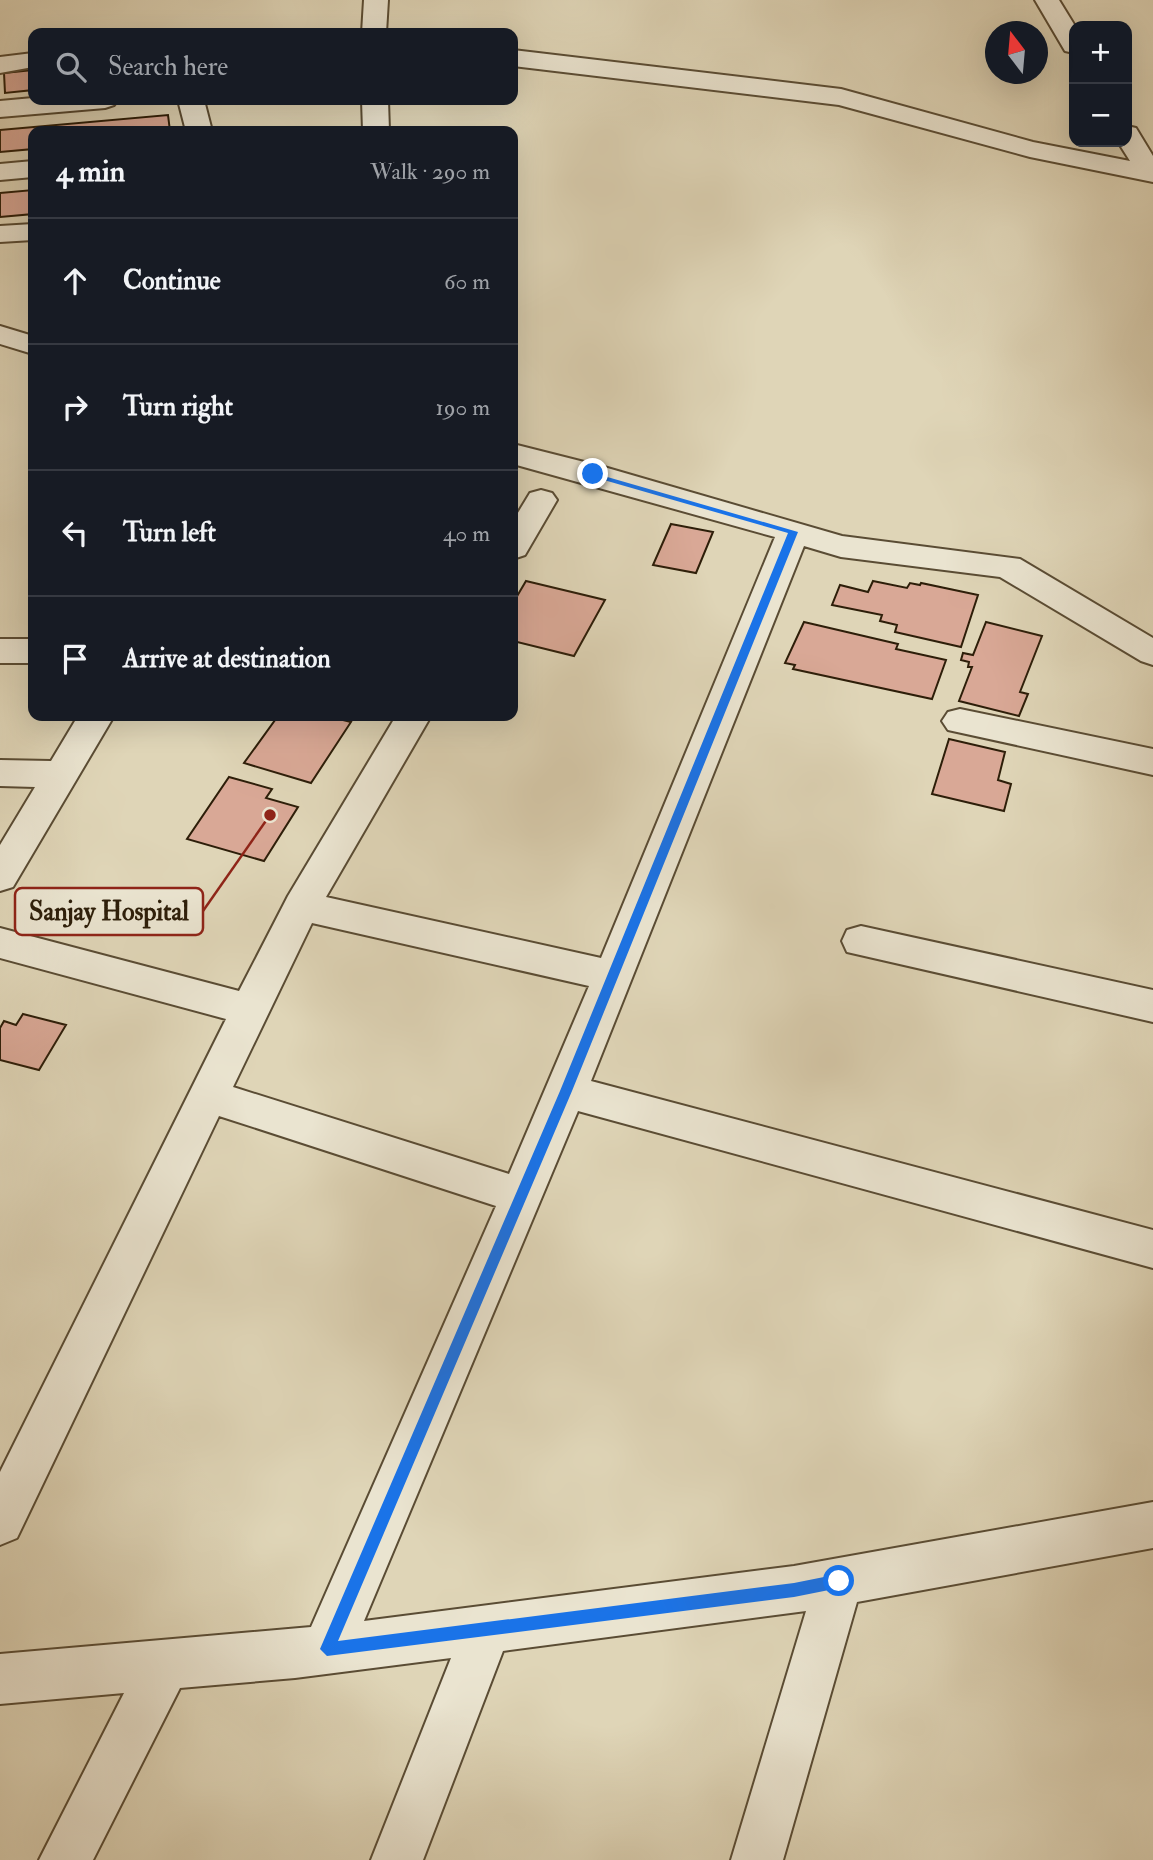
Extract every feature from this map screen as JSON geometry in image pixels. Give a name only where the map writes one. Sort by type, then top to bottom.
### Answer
[{"type":"street","points":[[374,28],[376,0]]},
{"type":"street","points":[[1047,0],[1069,37]]},
{"type":"street","points":[[518,59],[841,97],[1030,149],[1151,173]]},
{"type":"street","points":[[0,65],[28,61]]},
{"type":"street","points":[[0,109],[47,105]]},
{"type":"street","points":[[192,105],[198,126]]},
{"type":"street","points":[[375,105],[376,126]]},
{"type":"street","points":[[1132,142],[1151,173]]},
{"type":"street","points":[[0,172],[28,169]]},
{"type":"street","points":[[0,234],[28,232]]},
{"type":"street","points":[[0,335],[28,343]]},
{"type":"street","points":[[518,455],[593,474],[841,546],[1008,567],[1153,653]]},
{"type":"street","points":[[518,539],[541,500]]},
{"type":"street","points":[[327,1649],[614,976],[793,532]]},
{"type":"street","points":[[0,651],[28,651]]},
{"type":"street","points":[[0,877],[93,721]]},
{"type":"street","points":[[0,1522],[301,906],[411,721]]},
{"type":"street","points":[[960,721],[1153,762]]},
{"type":"street","points":[[0,773],[59,774]]},
{"type":"street","points":[[301,906],[614,976]]},
{"type":"street","points":[[861,941],[1153,1006]]},
{"type":"street","points":[[0,943],[250,1010]]},
{"type":"street","points":[[566,1091],[1153,1249]]},
{"type":"street","points":[[208,1096],[522,1196]]},
{"type":"street","points":[[0,1679],[327,1649],[487,1629],[839,1581],[1153,1525]]},
{"type":"street","points":[[757,1860],[839,1581]]},
{"type":"street","points":[[397,1860],[487,1629]]},
{"type":"street","points":[[65,1860],[165,1665]]},
{"type":"building","points":[[28,71],[28,91],[5,93],[4,73]]},
{"type":"building","points":[[168,115],[169,126],[45,126]]},
{"type":"building","points":[[28,128],[28,149],[0,152],[0,130]]},
{"type":"building","points":[[28,190],[28,214],[0,217],[0,193]]},
{"type":"building","points":[[671,524],[713,532],[696,573],[653,565]]},
{"type":"building","points":[[526,581],[605,600],[574,656],[518,642],[518,595]]},
{"type":"building","points":[[873,581],[907,588],[910,583],[921,583],[978,595],[961,647],[895,632],[897,625],[880,621],[882,615],[832,605],[840,585],[868,592]]},
{"type":"building","points":[[804,622],[898,644],[896,649],[946,660],[932,699],[793,669],[795,665],[785,663]]},
{"type":"building","points":[[986,622],[1042,636],[1020,692],[1028,694],[1019,716],[959,701],[972,667],[968,667],[969,662],[961,660],[963,653],[973,655]]},
{"type":"building","points":[[274,721],[351,722],[311,783],[244,763]]},
{"type":"building","points":[[949,739],[1005,752],[998,780],[1011,784],[1004,811],[932,794]]},
{"type":"building","points":[[229,777],[272,789],[266,798],[298,807],[264,861],[187,839]]},
{"type":"building","points":[[23,1014],[66,1025],[39,1070],[0,1060],[0,1028],[4,1021],[16,1025]]},
{"type":"place","name":"Sanjay Hospital","points":[[270,815]]},
{"type":"route","points":[[593,474],[793,532],[614,976],[327,1649],[794,1590],[839,1581]]}]
